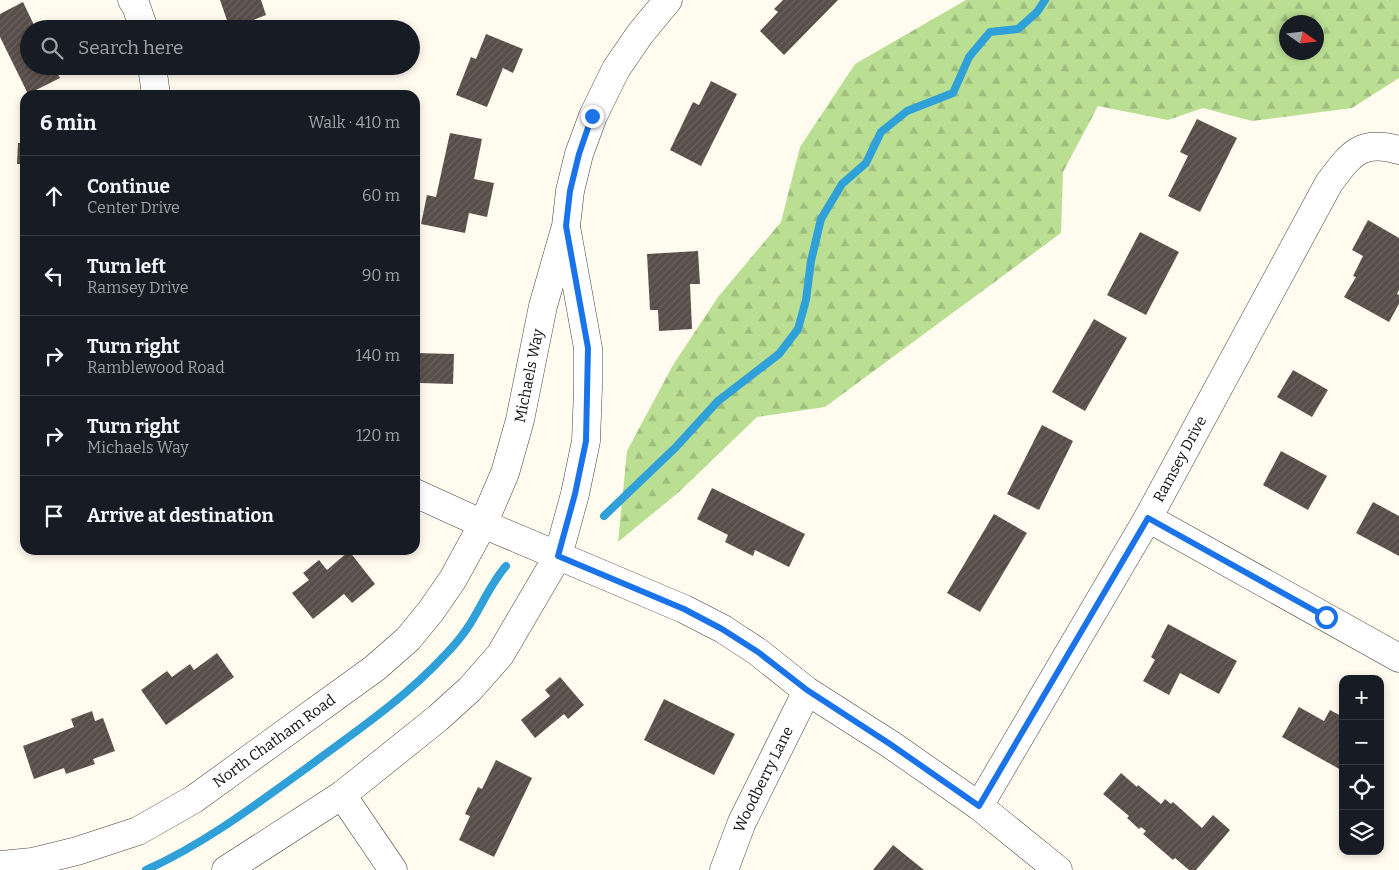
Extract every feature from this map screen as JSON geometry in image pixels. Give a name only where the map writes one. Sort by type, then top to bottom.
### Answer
[{"type":"street","points":[[132,0],[141,20]]},
{"type":"street","name":"Michaels Way","points":[[483,524],[505,473],[520,420],[543,306],[566,226],[572,182],[592,116],[616,69],[640,34],[668,0]]},
{"type":"street","points":[[153,75],[155,90]]},
{"type":"street","name":"Ramsey Drive","points":[[979,806],[1148,518],[1330,183],[1356,152],[1371,146],[1385,146],[1399,150]]},
{"type":"street","name":"Michaels Way","points":[[558,556],[575,494],[586,441],[588,388],[588,348],[566,226]]},
{"type":"street","points":[[420,495],[684,609],[722,629],[758,652],[807,690],[890,744],[979,806],[1058,870]]},
{"type":"street","points":[[1148,518],[1399,658]]},
{"type":"street","name":"North Chatham Road","points":[[0,865],[32,862],[77,852],[138,831],[194,798],[375,668],[408,639],[453,579],[483,524]]},
{"type":"street","points":[[226,870],[342,795],[438,718],[470,689],[500,654],[558,556]]},
{"type":"street","name":"Woodberry Lane","points":[[724,870],[742,822],[807,690]]},
{"type":"street","points":[[342,795],[393,870]]},
{"type":"green space","points":[[966,0],[1399,0],[1399,78],[1352,108],[1252,121],[1203,108],[1168,120],[1098,106],[1063,172],[1061,233],[825,407],[757,417],[679,492],[618,542],[627,451],[673,365],[718,297],[781,222],[800,147],[855,64]]},
{"type":"building","points":[[220,0],[261,0],[266,15],[253,20],[227,20]]},
{"type":"building","points":[[783,0],[838,0],[784,55],[760,31],[778,12],[774,9]]},
{"type":"building","points":[[23,2],[32,20],[20,20],[20,75],[58,75],[60,78],[36,90],[26,90],[0,37],[0,14]]},
{"type":"building","points":[[486,34],[523,49],[513,73],[503,68],[487,107],[456,95],[471,57],[476,59]]},
{"type":"building","points":[[711,81],[737,94],[701,166],[670,150],[693,102],[699,105]]},
{"type":"building","points":[[1197,119],[1237,138],[1200,212],[1168,196],[1188,156],[1180,152]]},
{"type":"building","points":[[450,133],[482,139],[474,179],[494,183],[487,217],[469,213],[465,233],[421,224],[427,195],[436,197]]},
{"type":"building","points":[[18,143],[20,143],[20,164],[17,164]]},
{"type":"building","points":[[1368,220],[1399,238],[1399,290],[1397,294],[1399,295],[1399,304],[1389,322],[1344,297],[1356,277],[1353,276],[1363,256],[1352,250]]},
{"type":"building","points":[[1140,232],[1179,252],[1146,315],[1107,295]]},
{"type":"building","points":[[698,251],[700,284],[690,284],[692,329],[659,331],[658,310],[650,310],[647,254]]},
{"type":"building","points":[[1094,319],[1127,338],[1085,411],[1052,392]]},
{"type":"building","points":[[420,353],[454,354],[453,384],[420,383]]},
{"type":"building","points":[[1293,370],[1328,390],[1312,417],[1277,397]]},
{"type":"building","points":[[1042,425],[1073,441],[1039,510],[1007,494]]},
{"type":"building","points":[[1281,451],[1327,476],[1308,510],[1263,485]]},
{"type":"building","points":[[712,488],[805,534],[789,567],[755,550],[753,556],[725,542],[728,535],[697,519]]},
{"type":"building","points":[[1373,502],[1399,516],[1399,556],[1356,533]]},
{"type":"building","points":[[994,514],[1027,533],[980,612],[947,593]]},
{"type":"building","points":[[344,555],[352,555],[375,584],[352,603],[344,594],[313,619],[292,593],[309,580],[303,573],[319,560],[327,570]]},
{"type":"building","points":[[1168,624],[1237,661],[1219,694],[1180,673],[1169,695],[1143,681],[1155,660],[1151,657]]},
{"type":"building","points":[[217,653],[234,677],[166,725],[141,690],[167,671],[172,677],[190,664],[194,670]]},
{"type":"building","points":[[560,677],[584,705],[568,719],[564,714],[535,738],[521,720],[550,696],[545,690]]},
{"type":"building","points":[[664,699],[735,734],[714,775],[644,740]]},
{"type":"building","points":[[1299,707],[1324,721],[1330,710],[1339,715],[1339,769],[1282,737]]},
{"type":"building","points":[[92,711],[95,721],[103,718],[115,751],[93,759],[95,764],[66,774],[64,768],[34,779],[23,746],[74,727],[71,719]]},
{"type":"building","points":[[496,760],[532,778],[494,857],[459,840],[470,816],[465,814],[478,787],[482,789]]},
{"type":"building","points":[[1121,773],[1161,804],[1165,799],[1171,804],[1173,802],[1202,828],[1213,815],[1230,830],[1196,870],[1189,870],[1175,858],[1173,860],[1143,834],[1146,831],[1141,827],[1139,829],[1127,818],[1129,816],[1103,794]]},
{"type":"building","points":[[893,845],[924,870],[873,870]]},
{"type":"waterway","points":[[604,516],[675,448],[718,401],[779,354],[798,329],[806,300],[811,261],[821,219],[842,184],[866,163],[881,132],[907,111],[953,93],[969,57],[990,32],[1018,29],[1037,12],[1045,0]]},
{"type":"waterway","points":[[146,870],[211,835],[347,739],[397,700],[458,641],[506,566]]},
{"type":"route","points":[[592,116],[579,154],[570,191],[566,226],[588,348],[586,441],[575,494],[558,556],[684,609],[722,629],[758,652],[807,690],[890,744],[979,806],[1148,518],[1326,617]]}]
